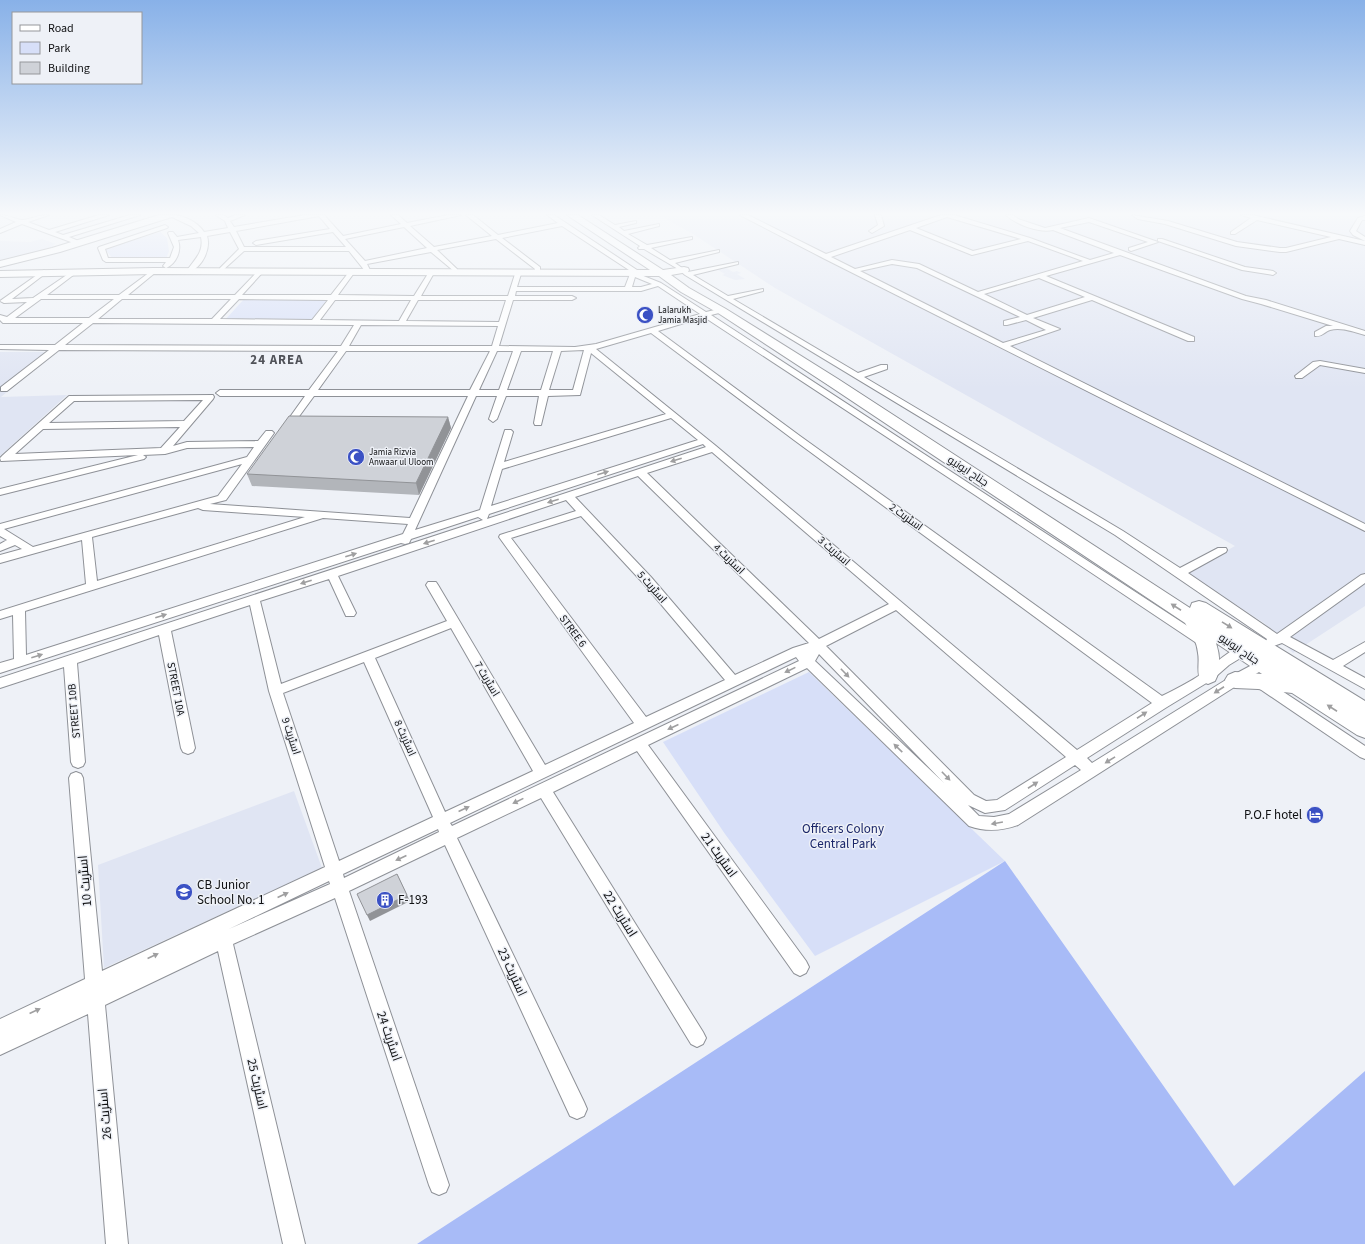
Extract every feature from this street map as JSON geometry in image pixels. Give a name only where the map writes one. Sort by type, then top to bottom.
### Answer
[{"type":"main road","points":[[436,273],[527,273]]},
{"type":"main road","points":[[654,273],[663,280],[674,273]]},
{"type":"main road","name":"جناح ایونیو","points":[[674,273],[718,308],[1243,651],[1260,673]]},
{"type":"main road","name":"جناح ایونیو","points":[[674,273],[1028,500],[1365,711]]},
{"type":"main road","points":[[1192,618],[1208,645],[1210,660],[1208,676]]},
{"type":"main road","points":[[1235,680],[1260,673],[1282,684],[1303,689],[1365,729]]},
{"type":"street","points":[[43,273],[4,301],[122,296],[416,297],[641,289],[674,273]]},
{"type":"street","points":[[2,321],[38,299],[73,273]]},
{"type":"street","points":[[4,389],[122,296],[155,273]]},
{"type":"street","points":[[214,322],[239,296],[255,273]]},
{"type":"street","points":[[314,323],[351,273]]},
{"type":"street","points":[[401,323],[431,273]]},
{"type":"street","points":[[628,289],[633,273]]},
{"type":"street","points":[[674,273],[718,308],[1208,645]]},
{"type":"street","points":[[858,273],[1365,528]]},
{"type":"street","points":[[934,273],[1024,317],[1057,329],[1002,346]]},
{"type":"street","points":[[977,294],[1050,273]]},
{"type":"street","points":[[1176,273],[1244,298],[1263,302],[1365,333]]},
{"type":"street","points":[[1198,273],[1212,278]]},
{"type":"street","points":[[403,550],[406,537],[423,504],[495,348],[518,274]]},
{"type":"street","points":[[1040,276],[1191,339]]},
{"type":"street","points":[[0,347],[558,349],[589,347],[652,330],[718,308],[761,290]]},
{"type":"street","points":[[512,293],[572,298]]},
{"type":"street","points":[[1007,323],[1091,298]]},
{"type":"street","points":[[1082,300],[1108,311],[1118,309]]},
{"type":"street","points":[[718,308],[858,376],[1112,529],[1279,638],[1365,684]]},
{"type":"street","points":[[2,321],[503,324]]},
{"type":"street","points":[[289,424],[344,348],[359,323]]},
{"type":"street","points":[[1318,334],[1329,328],[1350,328]]},
{"type":"street","name":"اسٹریٹ 2","points":[[652,330],[796,438],[1162,703]]},
{"type":"street","points":[[220,393],[577,393],[589,347]]},
{"type":"street","name":"اسٹریٹ 3","points":[[589,347],[713,448],[1092,770]]},
{"type":"street","points":[[493,419],[518,348]]},
{"type":"street","points":[[538,423],[544,393],[558,349]]},
{"type":"street","points":[[1299,376],[1316,364],[1320,363],[1365,372],[1363,376],[1365,379]]},
{"type":"street","points":[[858,376],[884,367]]},
{"type":"street","points":[[210,397],[165,451],[3,460],[72,398],[210,397]]},
{"type":"street","points":[[498,467],[672,415]]},
{"type":"street","points":[[41,426],[188,424]]},
{"type":"street","points":[[215,507],[262,444],[269,432]]},
{"type":"street","points":[[481,524],[508,432]]},
{"type":"street","points":[[0,668],[704,441]]},
{"type":"street","points":[[0,492],[187,445],[262,444]]},
{"type":"street","points":[[0,683],[713,448]]},
{"type":"street","points":[[0,527],[250,459]]},
{"type":"street","name":"اسٹریٹ 4","points":[[640,472],[818,645],[969,799],[985,807],[1000,806],[1162,703],[1208,676],[1225,662],[1243,651],[1279,638],[1365,578]]},
{"type":"street","name":"اسٹریٹ 5","points":[[568,496],[647,580],[733,682]]},
{"type":"street","points":[[0,560],[222,498]]},
{"type":"street","points":[[193,506],[414,521]]},
{"type":"street","name":"STREE 6","points":[[583,512],[504,537],[643,724]]},
{"type":"street","points":[[0,614],[92,587],[322,515]]},
{"type":"street","points":[[0,531],[32,551]]},
{"type":"street","points":[[87,536],[92,587]]},
{"type":"street","points":[[0,548],[14,541]]},
{"type":"street","points":[[1180,573],[1222,550]]},
{"type":"street","points":[[332,574],[350,613]]},
{"type":"street","name":"اسٹریٹ 7","points":[[432,585],[542,781]]},
{"type":"street","name":"اسٹریٹ 9","points":[[254,599],[276,691],[337,879]]},
{"type":"street","points":[[0,1046],[94,993],[542,781],[643,724],[797,651],[818,645],[897,605]]},
{"type":"street","points":[[19,609],[20,662]]},
{"type":"street","points":[[276,691],[453,623]]},
{"type":"street","name":"STREET 10A","points":[[164,629],[188,748]]},
{"type":"street","points":[[542,781],[639,743],[808,662],[818,645]]},
{"type":"street","points":[[1333,666],[1365,646]]},
{"type":"street","points":[[797,651],[974,821],[994,825],[1013,820],[1235,680]]},
{"type":"street","points":[[1277,655],[1260,673],[1365,753]]},
{"type":"street","name":"اسٹریٹ 8","points":[[368,656],[444,828]]},
{"type":"street","name":"STREET 10B","points":[[70,660],[77,770]]},
{"type":"street","name":"اسٹریٹ 21","points":[[639,743],[800,967]]},
{"type":"street","name":"اسٹریٹ 10","points":[[77,770],[94,993]]},
{"type":"street","name":"اسٹریٹ 22","points":[[542,781],[697,1038]]},
{"type":"street","name":"اسٹریٹ 23","points":[[444,828],[577,1109]]},
{"type":"street","name":"اسٹریٹ 24","points":[[337,879],[439,1185]]},
{"type":"street","name":"اسٹریٹ 25","points":[[222,932],[294,1244]]},
{"type":"street","points":[[0,1028],[94,993]]},
{"type":"street","name":"اسٹریٹ 26","points":[[94,993],[117,1244]]},
{"type":"shaded area","points":[[723,273],[741,273],[737,274],[745,279],[735,280],[722,275],[725,274]]},
{"type":"shaded area","points":[[752,273],[1365,273],[1365,606],[1293,653],[1264,623],[1187,573],[1235,546],[775,288]]},
{"type":"shaded area","points":[[0,352],[54,352],[1,397],[67,395],[0,456]]},
{"type":"shaded area","name":"CB Junior School No. 1","points":[[294,791],[322,868],[104,968],[98,865]]},
{"type":"shaded area","points":[[1005,861],[1234,1186],[1365,1071],[1365,1244],[417,1244]]},
{"type":"green space","points":[[245,298],[328,298],[312,320],[225,320]]},
{"type":"green space","name":"Officers Colony Central Park","points":[[809,672],[1005,861],[815,956],[725,834],[663,742]]},
{"type":"building","name":"Jamia Rizvia Anwaar ul Uloom","points":[[289,416],[448,417],[416,483],[247,474]]},
{"type":"building","name":"F-193","points":[[397,874],[407,895],[367,915],[357,894]]},
{"type":"place","name":"Lalarukh Jamia Masjid","points":[[645,315]]},
{"type":"place","name":"Jamia Rizvia Anwaar ul Uloom","points":[[356,457]]},
{"type":"place","name":"P.O.F hotel","points":[[1315,815]]},
{"type":"place","name":"CB Junior School No. 1","points":[[184,892]]},
{"type":"place","name":"F-193","points":[[385,900]]},
{"type":"district","name":"24 AREA","points":[[277,360]]}]
